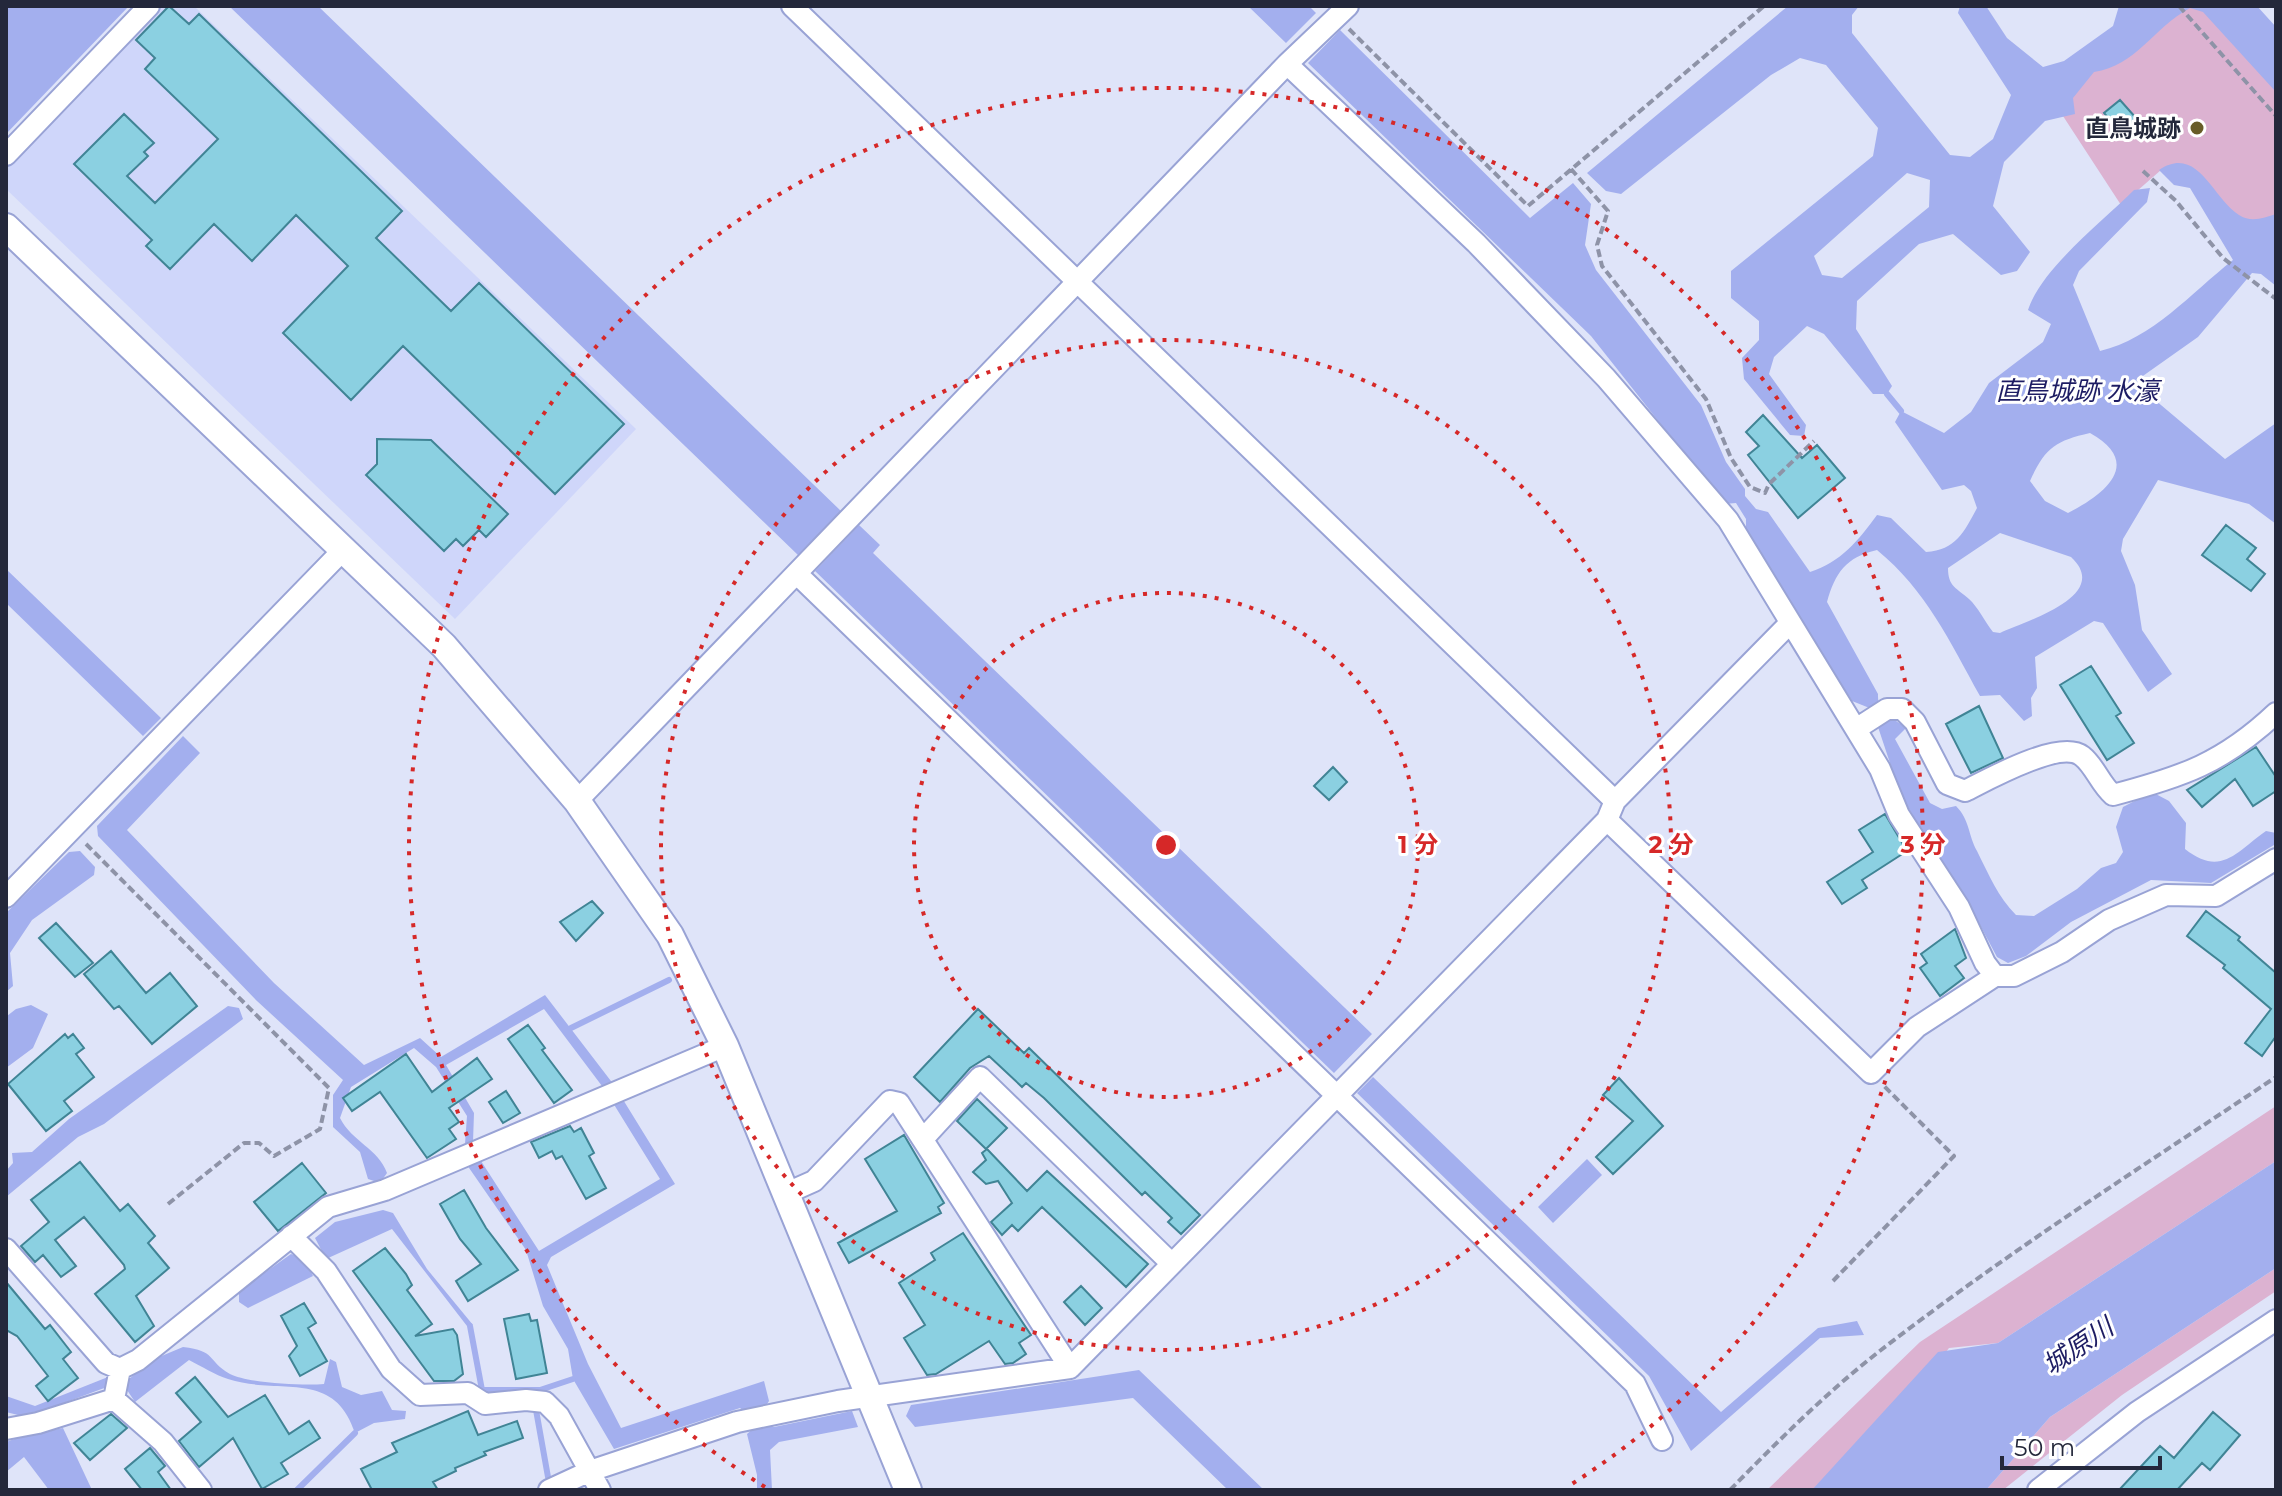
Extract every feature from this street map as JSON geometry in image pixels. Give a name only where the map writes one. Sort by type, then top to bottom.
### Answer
[{"type":"street","points":[[6,155],[149,6]]},
{"type":"street","points":[[792,6],[1077,282],[1611,810],[1871,1073],[1917,1027],[1995,976],[2014,976],[2062,952],[2109,920],[2166,895],[2216,896],[2276,859]]},
{"type":"street","points":[[577,801],[1287,64],[1343,12]]},
{"type":"street","points":[[1287,64],[1476,243],[1606,378],[1728,520],[1790,623],[1871,720],[1880,769],[1899,815],[1959,907],[1985,963],[1995,976]]},
{"type":"street","points":[[6,227],[444,646],[577,801],[670,935],[725,1046],[908,1490]]},
{"type":"street","points":[[6,897],[345,548]]},
{"type":"street","points":[[797,574],[1635,1384],[1662,1440]]},
{"type":"street","points":[[549,1490],[590,1471],[737,1422],[869,1396],[1070,1368],[1337,1096],[1790,623]]},
{"type":"street","points":[[1871,720],[1902,709],[1915,722],[1947,784],[1965,791],[2013,766],[2067,750],[2082,756],[2113,795],[2182,777],[2248,740],[2276,713]]},
{"type":"street","points":[[23,1426],[117,1382],[138,1360],[328,1207],[385,1190],[725,1046]]},
{"type":"street","points":[[923,1139],[980,1077],[1172,1264]]},
{"type":"street","points":[[787,1193],[814,1181],[890,1101],[899,1103],[1070,1368]]},
{"type":"street","points":[[291,1236],[326,1271],[391,1369],[420,1395],[468,1393],[485,1404],[526,1400],[545,1402],[559,1416],[600,1490]]},
{"type":"street","points":[[6,1249],[106,1363],[117,1382],[201,1490]]},
{"type":"street","points":[[2038,1490],[2137,1412],[2276,1320]]},
{"type":"path","points":[[1343,12],[1528,206],[1764,6]]},
{"type":"path","points":[[2179,6],[2276,116]]},
{"type":"path","points":[[1571,169],[1608,211],[1597,245],[1602,266],[1706,399],[1731,458],[1750,487],[1765,493],[1769,484],[1814,441]]},
{"type":"path","points":[[2143,171],[2176,201],[2223,258],[2276,299]]},
{"type":"path","points":[[73,831],[329,1088],[320,1129],[274,1156],[259,1143],[244,1143],[168,1204]]},
{"type":"path","points":[[1833,1281],[1954,1156],[1871,1073]]},
{"type":"path","points":[[1730,1490],[1794,1426],[1879,1351],[2055,1224],[2276,1077]]},
{"type":"shaded area","points":[[158,6],[194,6],[636,429],[455,619],[6,189],[6,165]]},
{"type":"shaded area","points":[[2162,6],[2206,6],[2276,79],[2276,232],[2228,235],[2200,192],[2161,170],[2121,205],[2048,93]]},
{"type":"shaded area","points":[[2276,1106],[2276,1161],[1998,1343],[1949,1348],[1839,1490],[1767,1490],[1920,1342]]},
{"type":"shaded area","points":[[2276,1268],[2276,1291],[2122,1395],[2003,1490],[1986,1490],[2050,1417]]},
{"type":"water","points":[[6,6],[129,6],[6,134]]},
{"type":"water","points":[[229,6],[318,6],[842,512],[799,556]]},
{"type":"water","points":[[1248,6],[1309,6],[1316,13],[1286,43]]},
{"type":"water","points":[[1788,6],[1859,6],[1852,15],[1852,33],[1950,155],[1970,157],[1993,139],[2011,95],[1958,13],[1960,6],[1986,6],[2007,38],[2043,67],[2064,61],[2113,26],[2119,6],[2257,6],[2276,27],[2276,92],[2203,12],[2190,8],[2122,62],[2094,72],[2073,98],[2075,114],[2045,121],[2004,162],[1993,206],[2030,252],[2017,271],[2001,275],[1953,234],[1919,244],[1857,301],[1856,329],[1892,386],[1887,394],[1873,394],[1824,334],[1807,326],[1774,357],[1769,374],[1806,425],[1804,436],[1790,435],[1744,379],[1742,358],[1759,340],[1759,321],[1731,298],[1731,271],[1873,156],[1878,128],[1826,65],[1800,58],[1771,75],[1621,194],[1606,191],[1587,173]],"holes":[[[1907,173],[1930,180],[1929,207],[1842,278],[1822,275],[1814,256]]]},
{"type":"water","name":"直鳥城跡 水濠","points":[[1340,30],[1530,218],[1573,183],[1591,204],[1585,245],[1596,270],[1701,405],[1726,462],[1745,489],[1745,496],[1756,509],[1768,512],[1810,572],[1831,563],[1848,550],[1877,515],[1891,518],[1926,552],[1945,548],[1958,538],[1977,508],[1971,491],[1964,485],[1942,490],[1895,422],[1901,411],[1944,433],[1971,412],[1989,383],[2043,342],[2051,324],[2028,310],[2046,278],[2074,246],[2134,190],[2150,188],[2147,202],[2079,271],[2073,285],[2100,351],[2119,345],[2154,326],[2233,260],[2190,188],[2174,185],[2159,170],[2173,164],[2184,164],[2204,176],[2239,215],[2253,219],[2276,214],[2276,286],[2261,274],[2252,273],[2198,337],[2140,378],[2142,389],[2225,459],[2276,423],[2276,524],[2249,504],[2158,480],[2123,539],[2121,551],[2135,585],[2142,630],[2172,674],[2148,692],[2103,623],[2094,621],[2035,657],[2037,688],[2031,698],[2032,716],[2024,721],[2000,695],[1980,696],[1923,600],[1910,582],[1877,550],[1857,557],[1843,568],[1827,602],[1878,694],[1880,706],[1906,728],[1895,739],[1930,803],[1942,809],[1956,806],[1961,811],[1994,885],[2016,915],[2034,916],[2077,889],[2101,868],[2116,863],[2123,852],[2116,827],[2123,807],[2152,792],[2169,801],[2186,823],[2185,849],[2198,857],[2208,861],[2227,859],[2266,831],[2276,833],[2274,845],[2211,883],[2151,880],[2071,922],[2026,956],[2008,963],[1997,957],[1964,895],[1942,867],[1900,793],[1872,709],[1852,701],[1746,535],[1746,519],[1736,503],[1724,504],[1591,336],[1308,63]],"holes":[[[2090,433],[2106,444],[2115,455],[2117,466],[2113,477],[2095,497],[2068,513],[2045,501],[2030,481],[2052,448],[2068,439]],[[2000,533],[2071,557],[2081,571],[2081,584],[2074,595],[2061,605],[2000,633],[1993,632],[1972,602],[1954,586],[1948,568]]]},
{"type":"water","points":[[859,525],[880,545],[873,553],[1372,1034],[1334,1073],[815,571]]},
{"type":"water","points":[[6,569],[161,718],[143,736],[6,603]]},
{"type":"water","points":[[183,736],[200,753],[127,830],[274,983],[364,1065],[420,1038],[441,1057],[545,995],[614,1085],[675,1184],[551,1257],[547,1265],[588,1364],[621,1428],[764,1381],[769,1401],[765,1407],[746,1413],[740,1408],[614,1449],[573,1379],[568,1349],[543,1306],[526,1250],[467,1165],[481,1161],[539,1251],[660,1179],[605,1090],[544,1009],[446,1065],[474,1113],[473,1142],[465,1144],[467,1116],[436,1067],[414,1048],[351,1087],[340,1118],[351,1133],[378,1157],[387,1173],[380,1183],[368,1179],[360,1152],[333,1127],[333,1095],[343,1080],[257,1001],[98,836],[97,826]]},
{"type":"water","points":[[80,851],[95,867],[94,875],[32,920],[10,953],[13,986],[6,992],[6,913],[69,852]]},
{"type":"water","points":[[31,1005],[48,1014],[33,1048],[6,1068],[7,1016],[16,1009]]},
{"type":"water","points":[[228,1006],[239,1008],[243,1019],[104,1124],[78,1137],[6,1197],[6,1171],[13,1163],[12,1153],[32,1152],[69,1119]]},
{"type":"water","points":[[1373,1077],[1721,1412],[1818,1328],[1857,1321],[1864,1335],[1820,1338],[1691,1451],[1649,1376],[1357,1093]]},
{"type":"water","points":[[1587,1159],[1602,1175],[1553,1223],[1538,1207]]},
{"type":"water","name":"城原川","points":[[2276,1161],[2276,1268],[2050,1417],[1986,1490],[1812,1490],[1938,1352],[1998,1343]]},
{"type":"water","points":[[383,1210],[393,1213],[427,1269],[473,1325],[467,1326],[392,1229],[326,1259],[315,1238],[335,1222]]},
{"type":"water","points":[[291,1254],[305,1260],[313,1276],[248,1308],[239,1302],[239,1291]]},
{"type":"water","points":[[183,1347],[201,1351],[230,1374],[276,1383],[324,1384],[330,1359],[336,1362],[342,1387],[361,1395],[382,1391],[392,1410],[406,1411],[405,1419],[374,1423],[355,1433],[346,1413],[334,1400],[319,1392],[248,1384],[213,1373],[189,1360],[135,1402],[125,1387],[107,1387],[34,1414],[38,1433],[63,1428],[92,1490],[49,1490],[24,1457],[6,1472],[6,1442],[29,1434],[26,1417],[6,1412],[6,1396],[35,1406],[108,1377],[129,1379],[152,1360]]},
{"type":"water","points":[[1139,1370],[1264,1490],[1228,1490],[1133,1398],[915,1427],[906,1416],[911,1405]]},
{"type":"water","points":[[852,1411],[858,1427],[779,1442],[770,1450],[772,1490],[757,1490],[757,1475],[747,1434],[755,1427],[768,1424],[774,1427]]},
{"type":"building","points":[[169,6],[189,24],[199,14],[402,211],[376,238],[451,311],[479,283],[624,424],[555,494],[403,346],[351,400],[283,333],[348,266],[296,215],[252,261],[214,224],[170,269],[146,246],[152,240],[74,164],[124,114],[154,143],[144,152],[148,156],[127,176],[155,203],[218,139],[145,69],[155,58],[136,40]]},
{"type":"building","points":[[2120,100],[2136,118],[2120,132],[2104,113]]},
{"type":"building","points":[[1763,415],[1802,458],[1817,445],[1845,478],[1798,518],[1748,455],[1759,446],[1746,432]]},
{"type":"building","points":[[377,439],[431,440],[508,514],[486,537],[479,530],[463,546],[456,539],[444,551],[366,475],[377,464]]},
{"type":"building","points":[[2226,525],[2256,548],[2247,559],[2265,574],[2251,591],[2202,555]]},
{"type":"building","points":[[2091,666],[2121,713],[2116,716],[2134,743],[2107,760],[2060,685]]},
{"type":"building","points":[[1979,706],[2003,758],[1971,773],[1946,724]]},
{"type":"building","points":[[2256,747],[2276,777],[2276,791],[2253,806],[2235,779],[2202,807],[2187,790]]},
{"type":"building","points":[[1333,767],[1347,782],[1329,800],[1314,786]]},
{"type":"building","points":[[1885,814],[1907,851],[1862,880],[1867,888],[1842,904],[1827,882],[1873,852],[1859,830]]},
{"type":"building","points":[[592,901],[603,913],[576,941],[560,922]]},
{"type":"building","points":[[2206,911],[2240,937],[2238,940],[2276,973],[2276,1036],[2262,1056],[2245,1043],[2271,1009],[2223,968],[2225,965],[2187,936]]},
{"type":"building","points":[[56,923],[93,963],[75,977],[39,938]]},
{"type":"building","points":[[1955,929],[1966,958],[1955,966],[1964,978],[1940,996],[1920,968],[1927,963],[1921,954]]},
{"type":"building","points":[[111,951],[146,993],[170,973],[197,1006],[152,1044],[119,1006],[114,1009],[84,974]]},
{"type":"building","points":[[978,1009],[1024,1053],[1029,1048],[1200,1215],[1181,1234],[1168,1222],[1172,1218],[1145,1192],[1142,1195],[1044,1098],[1026,1083],[1022,1087],[989,1056],[970,1068],[940,1102],[914,1077]]},
{"type":"building","points":[[528,1025],[545,1048],[542,1050],[572,1090],[554,1103],[508,1039]]},
{"type":"building","points":[[65,1034],[68,1038],[73,1034],[84,1048],[76,1054],[94,1077],[64,1101],[72,1111],[46,1131],[8,1084]]},
{"type":"building","points":[[406,1054],[432,1092],[477,1058],[492,1079],[449,1108],[459,1122],[449,1129],[456,1139],[427,1158],[380,1092],[352,1111],[343,1098]]},
{"type":"building","points":[[1619,1078],[1663,1126],[1613,1174],[1596,1157],[1633,1121],[1603,1095]]},
{"type":"building","points":[[506,1091],[520,1113],[503,1123],[489,1102]]},
{"type":"building","points":[[977,1099],[1007,1128],[986,1149],[957,1121]]},
{"type":"building","points":[[570,1126],[574,1132],[581,1128],[594,1153],[589,1156],[606,1188],[586,1199],[562,1156],[556,1159],[552,1151],[539,1158],[531,1142]]},
{"type":"building","points":[[904,1135],[944,1203],[938,1207],[941,1213],[849,1263],[838,1243],[897,1211],[865,1159]]},
{"type":"building","points":[[987,1149],[1027,1191],[1047,1171],[1148,1264],[1126,1287],[1042,1207],[1018,1231],[1012,1225],[1002,1235],[991,1222],[1012,1203],[998,1181],[986,1184],[973,1172],[986,1160],[982,1153]]},
{"type":"building","points":[[80,1162],[120,1211],[128,1204],[155,1236],[148,1243],[169,1268],[136,1296],[154,1326],[135,1342],[95,1294],[125,1269],[124,1265],[84,1217],[55,1240],[76,1266],[61,1277],[43,1255],[35,1262],[21,1246],[49,1222],[31,1200]]},
{"type":"building","points":[[302,1163],[326,1193],[278,1231],[254,1202]]},
{"type":"building","points":[[464,1190],[486,1228],[518,1270],[468,1301],[456,1281],[481,1264],[460,1239],[440,1204]]},
{"type":"building","points":[[963,1233],[1031,1335],[1019,1343],[1026,1354],[1013,1363],[1005,1364],[989,1341],[936,1374],[927,1375],[904,1338],[925,1325],[899,1283],[935,1260],[931,1253]]},
{"type":"building","points":[[385,1248],[406,1274],[412,1285],[407,1290],[432,1324],[415,1336],[453,1329],[457,1335],[463,1374],[454,1381],[434,1381],[353,1271]]},
{"type":"building","points":[[6,1282],[45,1329],[50,1325],[71,1352],[63,1359],[78,1378],[48,1401],[36,1386],[48,1376],[17,1336],[6,1330]]},
{"type":"building","points":[[1081,1286],[1102,1308],[1085,1325],[1064,1302]]},
{"type":"building","points":[[304,1303],[316,1323],[308,1328],[327,1361],[300,1376],[289,1356],[297,1346],[281,1316]]},
{"type":"building","points":[[529,1314],[531,1321],[537,1320],[547,1373],[516,1379],[504,1319]]},
{"type":"building","points":[[195,1377],[228,1417],[265,1395],[289,1434],[309,1421],[320,1438],[281,1463],[288,1474],[262,1489],[233,1438],[199,1467],[179,1441],[201,1422],[176,1393]]},
{"type":"building","points":[[468,1411],[478,1435],[517,1421],[523,1438],[484,1452],[486,1455],[455,1468],[456,1471],[433,1482],[438,1490],[372,1490],[361,1469],[397,1452],[392,1443]]},
{"type":"building","points":[[2213,1412],[2240,1435],[2210,1470],[2202,1463],[2177,1490],[2119,1490],[2160,1446],[2174,1458]]},
{"type":"building","points":[[111,1414],[127,1428],[90,1460],[74,1443]]},
{"type":"building","points":[[150,1448],[165,1466],[158,1472],[171,1490],[142,1490],[125,1469]]},
{"type":"waterway","points":[[1887,394],[1901,411]]},
{"type":"waterway","points":[[571,1028],[669,980]]},
{"type":"waterway","points":[[470,1326],[482,1390],[540,1390],[573,1379]]},
{"type":"waterway","points":[[536,1410],[548,1477]]},
{"type":"waterway","points":[[297,1490],[355,1433]]},
{"type":"place","name":"直鳥城跡","points":[[2197,128]]}]
